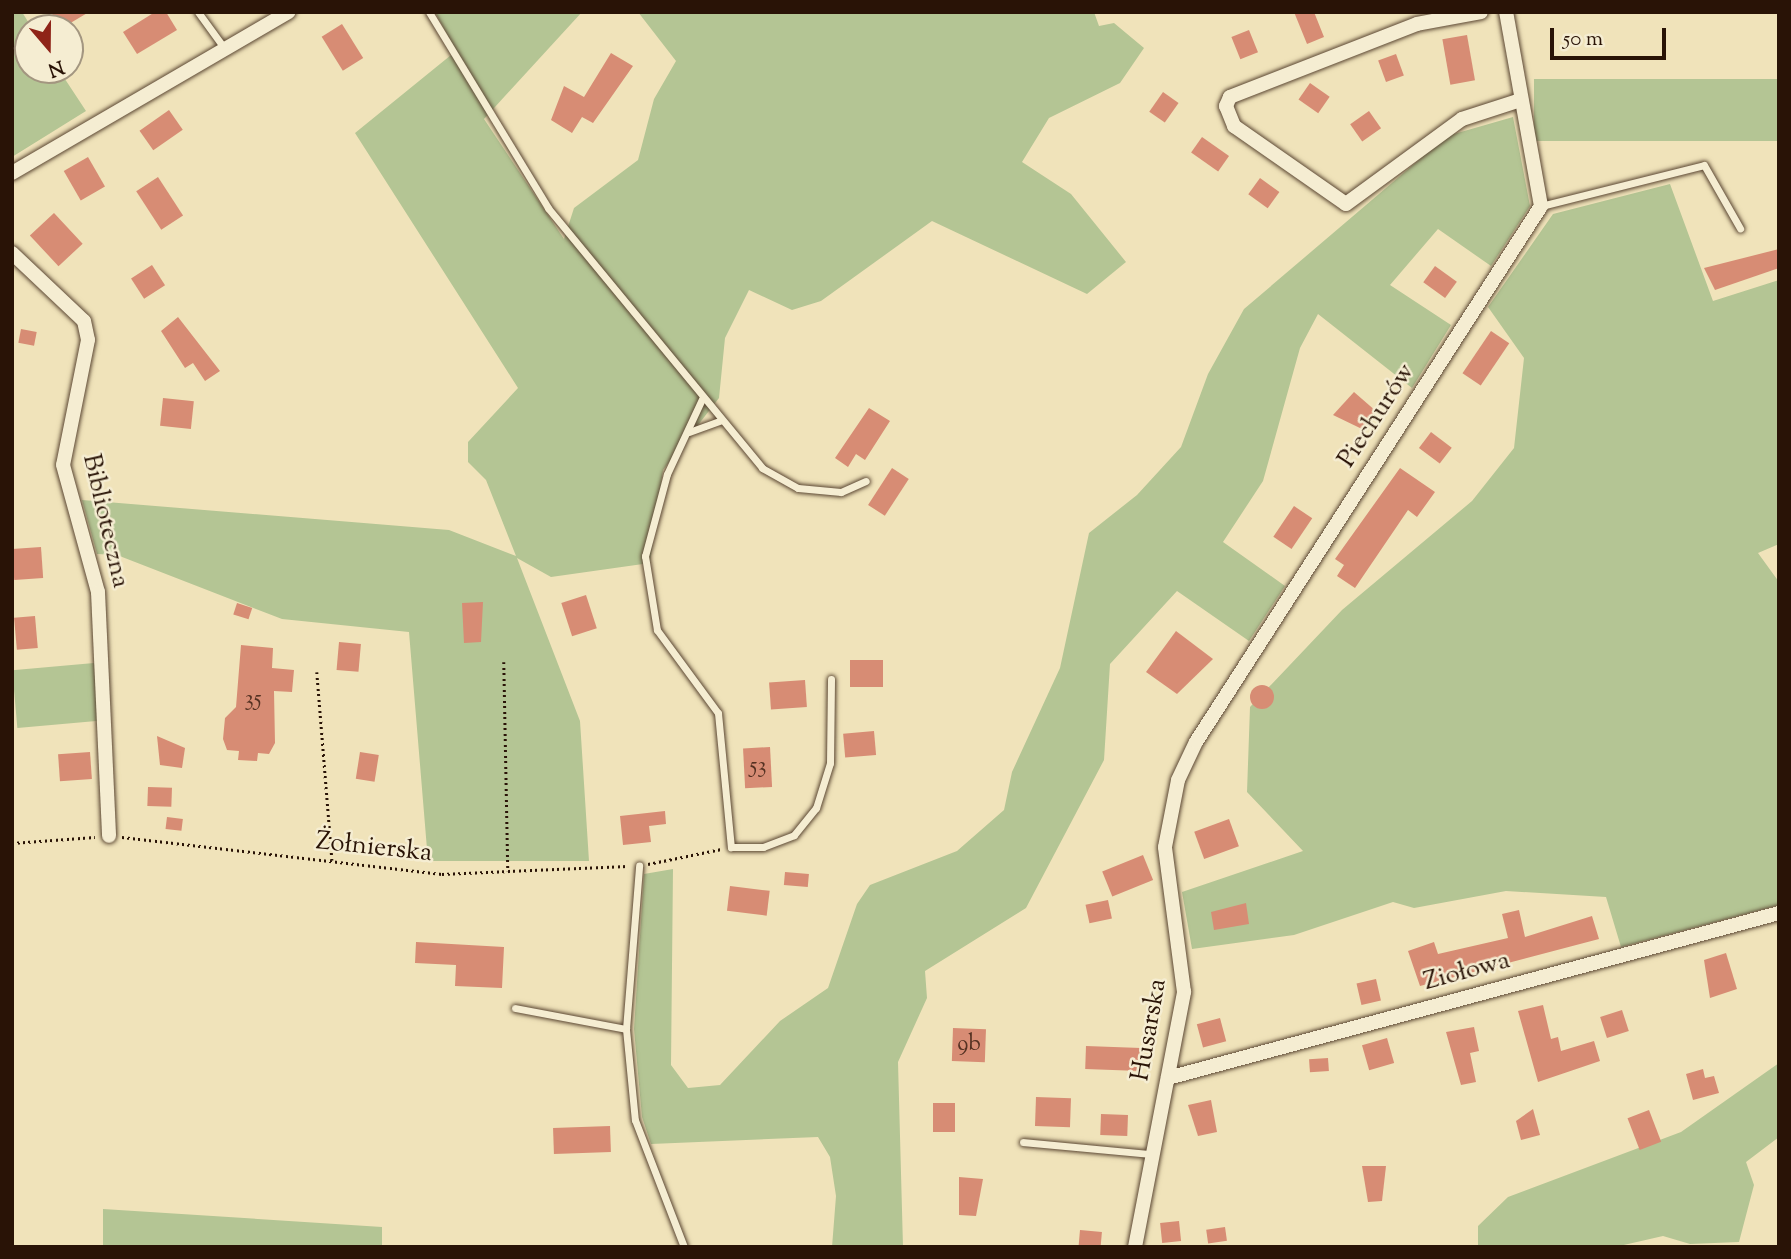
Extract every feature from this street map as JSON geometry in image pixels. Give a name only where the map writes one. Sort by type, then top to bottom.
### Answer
[{"type":"street","points":[[12,173],[222,46],[289,12]]},
{"type":"street","points":[[1481,12],[1417,24],[1230,97],[1226,106],[1234,126],[1346,204],[1462,119],[1521,100]]},
{"type":"street","points":[[1506,12],[1541,206]]},
{"type":"street","name":"Piechurów","points":[[1196,742],[1541,206]]},
{"type":"street","name":"Biblioteczna","points":[[12,253],[84,321],[88,340],[63,465],[100,602],[109,836]]},
{"type":"street","name":"Husarska","points":[[1135,1247],[1150,1154],[1168,1078],[1185,976],[1166,830],[1196,742]]},
{"type":"street","name":"Ziołowa","points":[[1168,1078],[1779,913]]},
{"type":"lane","points":[[198,12],[222,46]]},
{"type":"lane","points":[[429,12],[548,208],[720,421],[762,468],[798,488],[841,492],[866,481]]},
{"type":"lane","points":[[1541,206],[1704,165],[1740,228]]},
{"type":"lane","points":[[702,399],[650,520],[648,590],[657,630],[718,713],[731,847],[763,847],[794,835],[816,808],[830,763],[831,679]]},
{"type":"lane","points":[[690,432],[720,421]]},
{"type":"lane","points":[[639,866],[626,1029],[635,1119],[684,1247]]},
{"type":"lane","points":[[514,1008],[626,1029]]},
{"type":"lane","points":[[1023,1142],[1150,1154]]},
{"type":"path","points":[[504,662],[508,871]]},
{"type":"path","points":[[317,672],[332,861]]},
{"type":"path","name":"Żołnierska","points":[[12,843],[109,836],[442,874],[639,866],[731,847]]},
{"type":"green space","points":[[12,12],[22,12],[23,14],[14,14],[14,84],[68,84],[86,111],[12,157]]},
{"type":"green space","points":[[435,12],[582,12],[484,119],[564,239],[574,208],[638,160],[654,99],[676,61],[638,12],[1094,12],[1099,26],[1114,23],[1144,48],[1120,83],[1049,118],[1022,162],[1071,194],[1126,262],[1087,294],[932,221],[821,301],[792,310],[749,290],[725,338],[719,398],[663,470],[650,563],[551,577],[517,558],[580,721],[589,861],[428,861],[409,632],[282,619],[117,555],[97,554],[82,500],[449,530],[516,556],[486,480],[468,462],[468,442],[518,388],[355,133],[456,51]]},
{"type":"green space","points":[[1534,79],[1779,79],[1779,141],[1534,141]]},
{"type":"green space","points":[[1513,117],[1530,206],[1491,266],[1438,229],[1390,285],[1451,325],[1412,388],[1318,314],[1300,348],[1263,481],[1223,542],[1285,586],[1249,641],[1177,591],[1110,664],[1104,760],[1026,908],[925,971],[927,998],[898,1062],[903,1247],[832,1247],[836,1196],[830,1157],[818,1137],[651,1144],[642,1117],[634,1029],[644,874],[673,869],[671,1065],[688,1088],[720,1085],[780,1021],[828,988],[857,904],[870,885],[957,851],[1004,810],[1012,772],[1060,668],[1089,533],[1137,495],[1181,447],[1208,374],[1244,309],[1447,136]]},
{"type":"green space","points":[[1670,184],[1713,301],[1779,280],[1779,544],[1758,553],[1779,582],[1779,905],[1621,947],[1606,897],[1506,891],[1414,908],[1393,902],[1294,935],[1192,949],[1182,892],[1303,851],[1247,792],[1250,707],[1342,610],[1472,501],[1514,448],[1524,358],[1488,307],[1553,214]]},
{"type":"green space","points":[[94,663],[99,721],[17,728],[12,670]]},
{"type":"green space","points":[[1779,1063],[1779,1137],[1746,1162],[1754,1185],[1739,1242],[1690,1244],[1663,1236],[1615,1247],[1478,1246],[1478,1226],[1508,1197],[1681,1132]]},
{"type":"green space","points":[[103,1209],[382,1227],[382,1247],[103,1247]]},
{"type":"building","points":[[52,12],[89,12],[84,15]]},
{"type":"building","points":[[155,12],[166,12],[177,30],[137,54],[123,32]]},
{"type":"building","points":[[1294,12],[1314,12],[1324,37],[1307,44]]},
{"type":"building","points":[[342,24],[363,58],[343,71],[322,37]]},
{"type":"building","points":[[1249,30],[1258,52],[1240,59],[1231,37]]},
{"type":"building","points":[[1467,35],[1475,80],[1450,85],[1442,39]]},
{"type":"building","points":[[611,53],[633,66],[593,123],[582,117],[572,133],[551,120],[564,86],[584,97]]},
{"type":"building","points":[[1396,54],[1404,76],[1386,82],[1378,60]]},
{"type":"building","points":[[1310,83],[1330,97],[1318,113],[1299,99]]},
{"type":"building","points":[[1163,92],[1179,103],[1165,123],[1149,112]]},
{"type":"building","points":[[169,110],[183,130],[153,150],[140,131]]},
{"type":"building","points":[[1369,111],[1381,128],[1362,141],[1350,124]]},
{"type":"building","points":[[1202,137],[1229,156],[1218,171],[1191,153]]},
{"type":"building","points":[[88,157],[105,186],[81,200],[64,171]]},
{"type":"building","points":[[158,177],[183,216],[161,230],[136,191]]},
{"type":"building","points":[[1260,178],[1279,192],[1268,208],[1248,194]]},
{"type":"building","points":[[54,213],[83,244],[59,266],[30,236]]},
{"type":"building","points":[[1779,249],[1779,268],[1715,290],[1704,268]]},
{"type":"building","points":[[152,265],[165,285],[144,299],[131,279]]},
{"type":"building","points":[[1435,266],[1457,282],[1445,298],[1423,282]]},
{"type":"building","points":[[178,317],[220,371],[205,381],[193,363],[185,368],[161,331]]},
{"type":"building","points":[[21,329],[37,332],[34,346],[18,343]]},
{"type":"building","points":[[1491,331],[1509,343],[1481,386],[1462,373]]},
{"type":"building","points":[[1354,392],[1377,412],[1362,429],[1333,415]]},
{"type":"building","points":[[163,398],[194,401],[191,429],[160,426]]},
{"type":"building","points":[[869,408],[890,421],[865,460],[856,454],[848,467],[835,458]]},
{"type":"building","points":[[1431,432],[1452,448],[1440,464],[1419,448]]},
{"type":"building","points":[[892,468],[909,479],[885,516],[868,505]]},
{"type":"building","points":[[1400,468],[1435,492],[1417,517],[1408,510],[1355,588],[1337,576],[1344,565],[1335,559]]},
{"type":"building","points":[[1294,506],[1312,518],[1292,549],[1273,537]]},
{"type":"building","points":[[41,547],[43,578],[14,580],[12,549]]},
{"type":"building","points":[[586,595],[597,628],[572,636],[561,603]]},
{"type":"building","points":[[483,602],[481,642],[464,643],[462,603]]},
{"type":"building","points":[[237,603],[252,608],[249,619],[233,614]]},
{"type":"building","points":[[35,616],[38,648],[17,650],[14,618]]},
{"type":"building","points":[[1176,631],[1213,659],[1177,694],[1146,672]]},
{"type":"building","points":[[339,642],[361,644],[358,672],[337,670]]},
{"type":"building","points":[[241,645],[273,648],[272,668],[294,670],[292,692],[274,691],[275,743],[269,754],[258,753],[257,761],[238,760],[239,751],[227,750],[223,739],[225,718],[236,707]]},
{"type":"building","points":[[850,660],[883,660],[883,687],[850,687]]},
{"type":"building","points":[[805,680],[807,707],[771,709],[769,683]]},
{"type":"building","points":[[1262,685],[1271,688],[1274,697],[1271,706],[1262,709],[1253,706],[1250,697],[1253,688]]},
{"type":"building","points":[[874,731],[876,755],[845,758],[843,734]]},
{"type":"building","points":[[157,736],[185,748],[182,768],[160,765]]},
{"type":"building","points":[[770,747],[772,787],[745,788],[743,748]]},
{"type":"building","points":[[90,752],[92,779],[60,781],[58,754]]},
{"type":"building","points":[[360,752],[379,755],[375,782],[356,779]]},
{"type":"building","points":[[148,787],[172,788],[171,807],[147,806]]},
{"type":"building","points":[[665,811],[666,824],[649,826],[651,842],[623,845],[620,816]]},
{"type":"building","points":[[167,817],[183,819],[181,831],[166,829]]},
{"type":"building","points":[[1229,819],[1239,846],[1204,859],[1194,832]]},
{"type":"building","points":[[1143,855],[1153,880],[1112,897],[1102,871]]},
{"type":"building","points":[[785,872],[809,874],[808,887],[784,885]]},
{"type":"building","points":[[730,886],[770,891],[767,916],[727,911]]},
{"type":"building","points":[[1108,900],[1112,919],[1089,923],[1086,905]]},
{"type":"building","points":[[1246,903],[1249,924],[1214,930],[1211,912]]},
{"type":"building","points":[[1519,910],[1525,937],[1592,916],[1599,939],[1420,986],[1408,951],[1434,942],[1438,954],[1508,938],[1502,914]]},
{"type":"building","points":[[416,942],[504,947],[502,988],[455,986],[456,965],[415,963]]},
{"type":"building","points":[[1726,953],[1737,989],[1710,998],[1704,960]]},
{"type":"building","points":[[1376,979],[1381,1000],[1361,1005],[1357,983]]},
{"type":"building","points":[[1543,1005],[1551,1039],[1558,1037],[1561,1051],[1594,1041],[1600,1061],[1538,1082],[1518,1011]]},
{"type":"building","points":[[1622,1010],[1629,1031],[1607,1038],[1600,1017]]},
{"type":"building","points":[[1220,1018],[1226,1041],[1203,1047],[1197,1024]]},
{"type":"building","points":[[1474,1027],[1479,1051],[1470,1053],[1476,1082],[1461,1085],[1446,1032]]},
{"type":"building","points":[[953,1028],[986,1029],[985,1062],[952,1061]]},
{"type":"building","points":[[1387,1038],[1394,1063],[1369,1070],[1362,1045]]},
{"type":"building","points":[[1086,1046],[1141,1048],[1140,1071],[1085,1069]]},
{"type":"building","points":[[1328,1058],[1329,1071],[1310,1072],[1309,1059]]},
{"type":"building","points":[[1703,1069],[1705,1078],[1714,1076],[1719,1093],[1693,1100],[1686,1074]]},
{"type":"building","points":[[1036,1097],[1071,1098],[1070,1127],[1035,1126]]},
{"type":"building","points":[[1211,1100],[1217,1132],[1198,1136],[1188,1105]]},
{"type":"building","points":[[933,1103],[955,1103],[955,1132],[933,1132]]},
{"type":"building","points":[[1533,1109],[1540,1135],[1521,1140],[1516,1121]]},
{"type":"building","points":[[1649,1110],[1661,1142],[1640,1150],[1628,1118]]},
{"type":"building","points":[[1101,1114],[1128,1115],[1127,1136],[1100,1135]]},
{"type":"building","points":[[610,1126],[611,1152],[554,1154],[553,1128]]},
{"type":"building","points":[[1362,1166],[1386,1166],[1382,1201],[1368,1202]]},
{"type":"building","points":[[959,1177],[983,1179],[976,1216],[959,1215]]},
{"type":"building","points":[[1179,1221],[1181,1241],[1162,1243],[1160,1223]]},
{"type":"building","points":[[1225,1227],[1227,1241],[1208,1244],[1206,1230]]},
{"type":"building","points":[[1080,1230],[1102,1232],[1101,1247],[1079,1247]]}]
